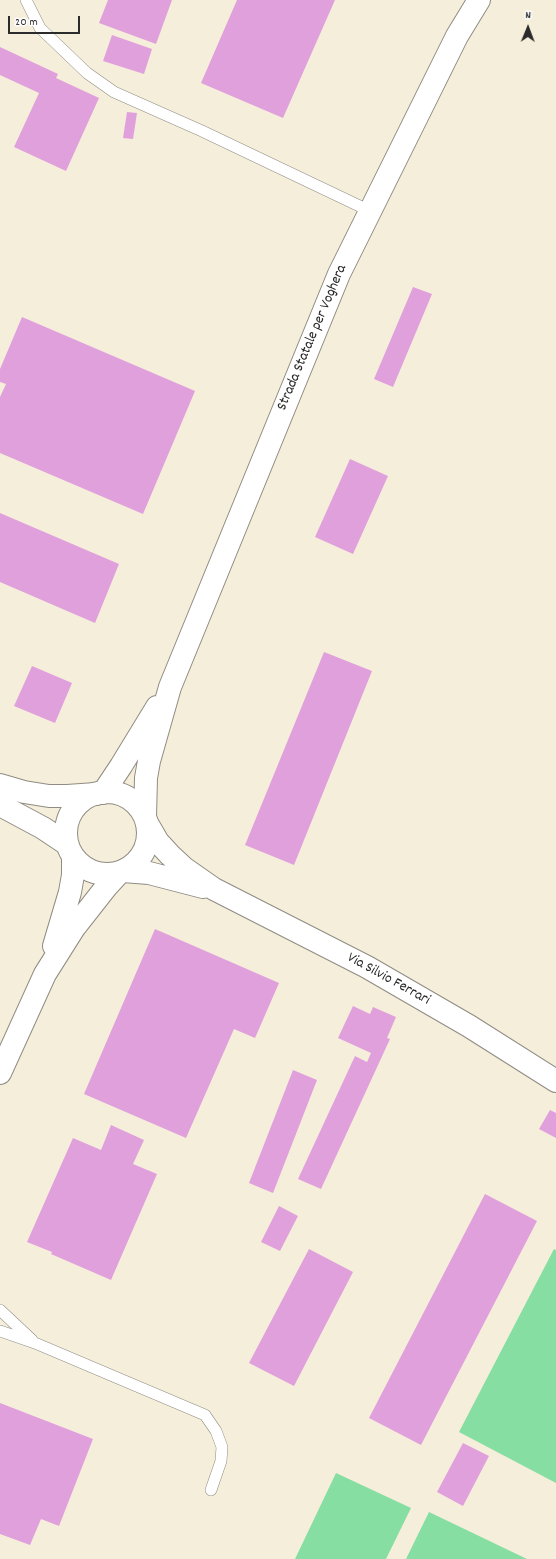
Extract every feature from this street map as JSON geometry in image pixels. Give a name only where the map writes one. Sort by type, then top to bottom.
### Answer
[{"type":"main road","name":"Strada Statale per Voghera","points":[[45,974],[74,928],[107,886],[121,872],[134,864],[143,854],[148,842],[146,820],[146,778],[149,761],[170,687],[339,274],[457,36],[479,0]]},
{"type":"main road","name":"Strada Statale per Voghera","points":[[0,1073],[45,974],[70,892],[73,875],[66,830],[70,816],[78,805],[89,797],[99,793],[121,766],[170,687]]},
{"type":"main road","points":[[0,785],[24,792],[49,796],[116,793],[128,798],[138,806],[146,820]]},
{"type":"main road","points":[[0,805],[43,828],[70,850],[83,867],[96,873],[110,874],[121,872]]},
{"type":"main road","name":"Via Silvio Ferrari","points":[[146,820],[158,842],[170,855],[184,868],[214,889],[367,967],[469,1026],[556,1081]]},
{"type":"main road","name":"Via Silvio Ferrari","points":[[121,872],[149,873],[214,889]]},
{"type":"lane","points":[[26,0],[40,28],[87,73],[114,92],[202,131],[370,211]]},
{"type":"lane","points":[[0,1310],[35,1344]]},
{"type":"lane","points":[[0,1331],[35,1344],[205,1415],[216,1430],[222,1447],[221,1461],[211,1490]]},
{"type":"green space","points":[[554,1249],[556,1250],[556,1483],[459,1432]]},
{"type":"green space","points":[[336,1473],[411,1508],[386,1559],[295,1559]]},
{"type":"green space","points":[[429,1512],[527,1559],[406,1559]]},
{"type":"building","points":[[108,0],[172,0],[156,44],[99,23]]},
{"type":"building","points":[[237,0],[335,0],[283,118],[201,83]]},
{"type":"building","points":[[112,35],[152,49],[144,74],[103,61]]},
{"type":"building","points":[[0,47],[58,74],[56,78],[99,98],[66,171],[14,147],[39,93],[0,75]]},
{"type":"building","points":[[127,112],[137,113],[133,139],[123,138]]},
{"type":"building","points":[[413,287],[432,294],[393,387],[374,379]]},
{"type":"building","points":[[22,317],[195,391],[143,514],[0,453],[0,397],[6,384],[0,382],[0,369]]},
{"type":"building","points":[[350,459],[388,476],[353,554],[315,537]]},
{"type":"building","points":[[0,513],[119,564],[95,623],[0,582]]},
{"type":"building","points":[[324,652],[372,671],[294,865],[245,845]]},
{"type":"building","points":[[32,666],[72,683],[55,723],[14,706]]},
{"type":"building","points":[[155,929],[279,983],[255,1038],[234,1029],[186,1138],[84,1094]]},
{"type":"building","points":[[353,1006],[370,1014],[373,1007],[396,1017],[387,1038],[390,1039],[321,1189],[298,1179],[355,1056],[367,1062],[371,1053],[338,1038]]},
{"type":"building","points":[[293,1070],[317,1080],[273,1193],[249,1183]]},
{"type":"building","points":[[550,1110],[556,1113],[556,1138],[539,1129]]},
{"type":"building","points":[[111,1125],[144,1140],[133,1164],[157,1174],[111,1280],[27,1242],[73,1138],[101,1150]]},
{"type":"building","points":[[485,1194],[537,1221],[421,1445],[369,1418]]},
{"type":"building","points":[[279,1206],[298,1216],[280,1251],[261,1242]]},
{"type":"building","points":[[309,1249],[353,1272],[294,1386],[249,1363]]},
{"type":"building","points":[[0,1403],[93,1439],[59,1526],[41,1519],[30,1545],[0,1534]]},
{"type":"building","points":[[463,1443],[489,1456],[463,1506],[437,1492]]}]
